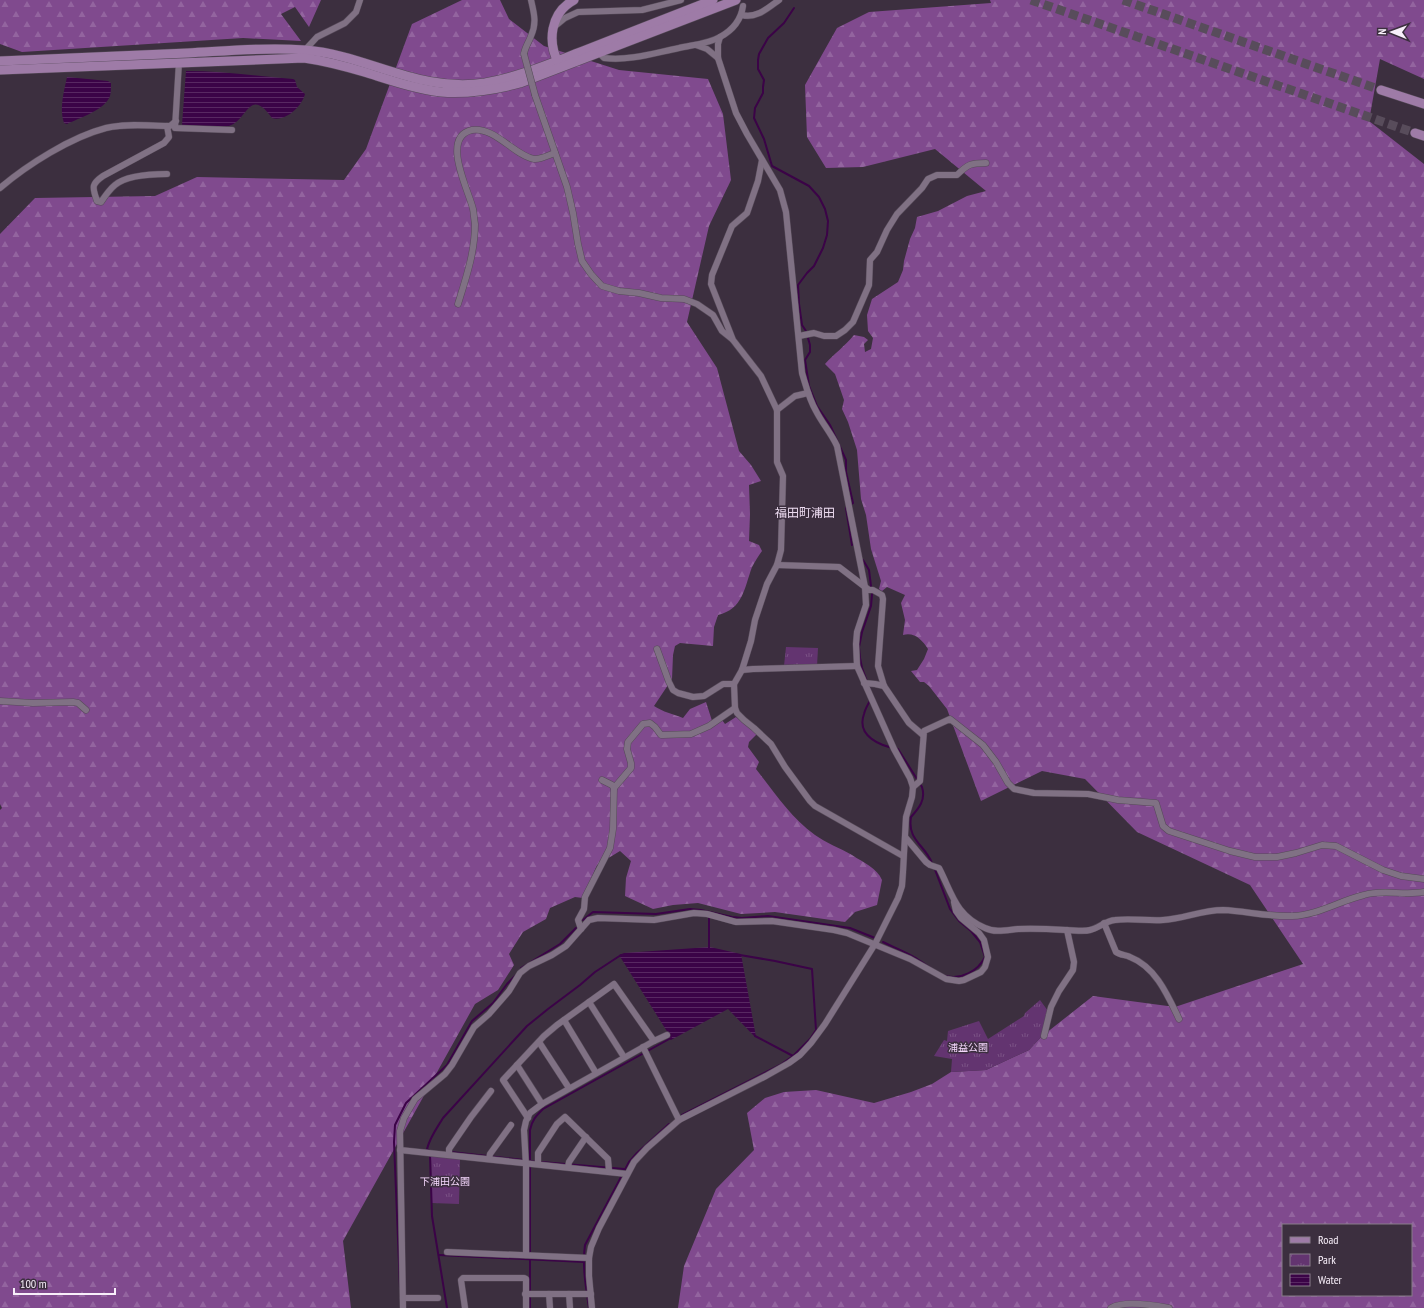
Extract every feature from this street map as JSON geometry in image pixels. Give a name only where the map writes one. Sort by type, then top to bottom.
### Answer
[{"type":"street","points":[[305,54],[317,37],[345,23],[356,12],[360,0]]},
{"type":"street","points":[[531,0],[534,10],[535,24],[524,54],[535,95],[567,187],[582,261],[594,278],[602,286],[619,291],[639,293],[661,298],[684,299],[697,304],[713,315],[722,331],[733,340],[761,376],[777,410],[777,462],[783,476],[781,550],[777,565],[767,584],[755,620],[751,641],[742,670],[734,684],[735,708],[737,713],[771,744],[785,766],[815,806],[903,856]]},
{"type":"street","points":[[559,64],[552,48],[552,28],[559,13],[565,6],[574,0]]},
{"type":"street","points":[[552,28],[565,18],[578,12],[642,10],[681,0]]},
{"type":"street","points":[[0,62],[247,50],[305,54],[407,85],[441,92],[466,92],[502,88],[520,83],[559,64],[713,0]]},
{"type":"street","points":[[742,15],[756,15],[779,0]]},
{"type":"street","points":[[559,64],[600,54],[740,3],[742,15],[733,26],[720,37],[695,45],[625,59],[604,58],[600,54]]},
{"type":"street","points":[[720,37],[718,44],[718,58],[736,113],[780,190],[786,212],[804,335],[802,373],[815,410],[837,446],[849,506],[869,589],[866,605],[857,632],[857,666],[867,683],[871,699],[893,748],[910,778],[916,784]]},
{"type":"street","points":[[695,45],[707,49],[718,58]]},
{"type":"street","points":[[0,70],[179,62],[305,54]]},
{"type":"street","points":[[179,62],[175,128],[232,130]]},
{"type":"street","points":[[1381,90],[1424,104]]},
{"type":"street","points":[[0,188],[37,161],[90,133],[107,128],[118,127],[149,125],[167,126],[172,125],[176,121]]},
{"type":"street","points":[[167,126],[169,137],[164,143],[103,176],[95,182],[93,186],[98,201],[101,202],[120,181],[144,175],[167,174]]},
{"type":"street","points":[[458,304],[474,246],[475,224],[473,209],[461,174],[457,148],[458,141],[462,136],[471,130],[481,131],[499,138],[525,156],[535,159],[555,153]]},
{"type":"street","points":[[1415,133],[1424,136]]},
{"type":"street","points":[[733,340],[712,289],[712,275],[732,226],[747,213],[758,180],[762,160]]},
{"type":"street","points":[[804,335],[814,333],[824,336],[836,336],[853,322],[869,285],[870,260],[877,252],[887,230],[898,214],[922,188],[928,179],[937,175],[958,175],[966,166],[975,163],[986,163]]},
{"type":"street","points":[[777,410],[795,396],[808,393]]},
{"type":"street","points":[[777,565],[839,567],[869,589],[882,595],[883,599],[878,666],[884,686],[910,723],[923,735]]},
{"type":"street","points":[[657,649],[669,682],[673,690],[678,693],[693,697],[704,696],[723,684],[734,684]]},
{"type":"street","points":[[742,670],[857,666]]},
{"type":"street","points":[[867,683],[884,686]]},
{"type":"street","points":[[0,701],[33,703],[73,702],[86,710]]},
{"type":"street","points":[[581,929],[578,920],[584,909],[585,897],[610,848],[612,839],[614,788],[631,768],[632,763],[627,749],[628,742],[643,724],[648,722],[653,724],[660,735],[692,734],[709,726],[735,708]]},
{"type":"street","points":[[592,1308],[588,1294],[589,1276],[586,1258],[624,1173],[647,1148],[679,1120],[766,1076],[800,1055],[825,1024],[875,944],[898,898],[902,886],[903,856],[906,838],[906,817],[916,784],[924,731],[950,719],[983,745],[996,762],[1008,783],[1014,789],[1034,793],[1088,794],[1118,800],[1156,804],[1163,826],[1169,831],[1230,851],[1255,857],[1277,857],[1322,845],[1336,846],[1384,870],[1401,876],[1424,879]]},
{"type":"street","points":[[602,780],[612,785],[614,788]]},
{"type":"street","points":[[403,1308],[400,1131],[404,1118],[415,1099],[445,1074],[452,1065],[474,1027],[489,1014],[509,991],[520,973],[529,966],[552,955],[566,946],[589,920],[598,918],[654,920],[694,913],[707,914],[736,922],[772,921],[847,932],[910,959],[952,981],[964,980],[981,972],[985,967],[988,957],[984,940],[979,933],[961,918],[956,911],[954,902],[940,870],[926,862],[906,838]]},
{"type":"street","points":[[954,902],[968,917],[986,929],[1000,931],[1018,929],[1090,931],[1104,923],[1115,920],[1163,920],[1209,911],[1223,910],[1294,916],[1325,909],[1363,895],[1374,893],[1416,894],[1424,892]]},
{"type":"street","points":[[1104,923],[1116,952],[1130,956],[1140,962],[1151,972],[1169,997],[1179,1019]]},
{"type":"street","points":[[1044,1036],[1051,1007],[1059,991],[1073,970],[1074,962],[1067,930]]},
{"type":"street","points":[[528,1118],[503,1080],[539,1042],[564,1020],[614,984],[654,1041]]},
{"type":"street","points":[[589,1002],[624,1057]]},
{"type":"street","points":[[564,1020],[596,1073]]},
{"type":"street","points":[[529,1255],[531,1162],[524,1130],[528,1118],[534,1109],[542,1104],[624,1057],[645,1051],[654,1041],[667,1035]]},
{"type":"street","points":[[539,1042],[569,1088]]},
{"type":"street","points":[[645,1051],[679,1120]]},
{"type":"street","points":[[517,1065],[542,1104]]},
{"type":"street","points":[[449,1153],[471,1117],[491,1091]]},
{"type":"street","points":[[531,1162],[557,1124],[565,1117],[608,1159],[609,1169]]},
{"type":"street","points":[[490,1157],[511,1125]]},
{"type":"street","points":[[569,1165],[586,1137]]},
{"type":"street","points":[[400,1150],[449,1153],[609,1169],[624,1173]]},
{"type":"street","points":[[447,1252],[586,1258]]},
{"type":"street","points":[[465,1308],[461,1280],[463,1278],[524,1278],[526,1279],[529,1294],[526,1308]]},
{"type":"street","points":[[529,1294],[588,1294]]},
{"type":"street","points":[[549,1294],[550,1308]]},
{"type":"street","points":[[569,1294],[570,1308]]},
{"type":"street","points":[[403,1298],[438,1298]]},
{"type":"street","points":[[1111,1308],[1117,1304],[1152,1305],[1169,1308]]},
{"type":"green space","points":[[0,0],[321,0],[309,27],[295,7],[281,14],[301,41],[243,38],[22,52],[0,44]]},
{"type":"green space","points":[[462,0],[500,0],[509,19],[544,46],[619,70],[708,79],[723,114],[731,180],[709,226],[687,322],[717,368],[739,451],[751,465],[761,481],[749,485],[749,541],[759,545],[762,551],[752,567],[738,603],[733,608],[718,615],[714,627],[713,646],[680,643],[675,646],[672,679],[654,706],[683,718],[690,709],[706,702],[713,724],[722,720],[725,724],[736,717],[757,734],[749,742],[748,747],[759,762],[756,769],[783,804],[806,828],[819,838],[847,852],[877,872],[882,880],[877,905],[855,912],[845,922],[775,912],[741,914],[698,903],[673,905],[653,909],[625,896],[626,878],[631,861],[620,851],[597,865],[583,898],[575,897],[550,908],[546,919],[523,932],[509,954],[514,965],[498,990],[475,1004],[343,1241],[351,1308],[0,1308],[0,810],[2,808],[0,804],[0,234],[35,198],[155,196],[197,177],[344,180],[366,149],[412,24]]},
{"type":"green space","points":[[990,0],[1424,0],[1424,79],[1380,59],[1369,121],[1424,164],[1424,1308],[678,1308],[684,1266],[716,1189],[754,1150],[747,1113],[765,1098],[784,1092],[816,1090],[874,1103],[932,1084],[951,1072],[986,1070],[1029,1050],[1041,1037],[1093,996],[1175,1007],[1303,964],[1250,885],[1137,832],[1085,779],[1042,771],[981,801],[947,709],[929,686],[924,682],[920,682],[911,671],[917,670],[928,649],[915,636],[907,634],[903,635],[905,620],[901,603],[905,595],[887,587],[882,591],[879,589],[881,581],[871,549],[866,515],[861,499],[857,450],[842,409],[844,400],[835,374],[825,364],[854,335],[864,337],[868,340],[864,344],[865,352],[871,349],[873,338],[868,331],[867,315],[872,299],[898,282],[903,270],[904,261],[917,217],[938,211],[967,196],[986,191],[935,149],[863,167],[826,168],[807,137],[805,85],[837,28],[869,12],[991,3]]},
{"type":"green space","points":[[786,647],[818,648],[817,666],[784,666]]},
{"type":"green space","name":"浦益公園","points":[[1040,1000],[1048,1011],[1041,1037],[1029,1050],[986,1070],[951,1072],[952,1059],[934,1056],[944,1040],[947,1041],[948,1031],[979,1021],[988,1039],[1024,1016],[1025,1013]]},
{"type":"green space","name":"下浦田公園","points":[[431,1156],[460,1159],[459,1204],[432,1203]]},
{"type":"water","points":[[186,71],[293,79],[295,80],[297,87],[305,94],[297,108],[283,118],[272,118],[264,109],[258,105],[253,105],[235,123],[229,126],[212,128],[182,125]]},
{"type":"water","points":[[67,77],[108,81],[111,83],[110,96],[103,105],[97,109],[67,124],[64,123],[62,106]]},
{"type":"water","points":[[710,947],[741,954],[756,1037],[728,1009],[671,1040],[668,1038],[670,1034],[619,955],[624,953]]},
{"type":"waterway","points":[[794,8],[784,23],[768,38],[759,54],[758,69],[764,80],[763,93],[755,108],[754,118],[764,139],[772,166],[809,186],[819,197],[825,209],[828,221],[827,235],[823,248],[814,266],[798,285],[799,304],[802,325],[806,331],[810,345],[810,352],[805,360],[809,386],[817,406],[830,425],[846,460],[846,472],[853,503],[846,508],[852,545]]},
{"type":"waterway","points":[[863,560],[869,570],[872,594],[871,606],[862,632],[859,647],[862,668],[872,695]]},
{"type":"waterway","points":[[871,699],[864,712],[862,722],[863,728],[871,739],[891,748],[898,749],[922,787],[922,800],[919,807],[911,817],[910,825],[914,837],[932,863]]},
{"type":"waterway","points":[[883,942],[918,959],[946,976],[958,977],[964,975],[974,970],[982,962],[985,957],[980,942],[971,931],[959,921],[950,909],[934,867]]},
{"type":"waterway","points":[[583,920],[593,912],[656,914],[690,909],[732,917],[742,918],[768,916],[850,928],[875,938]]},
{"type":"waterway","points":[[709,917],[709,948]]},
{"type":"waterway","points":[[521,968],[560,944],[576,928]]},
{"type":"waterway","points":[[430,1151],[427,1149],[430,1140],[443,1118],[527,1026],[595,972],[621,955]]},
{"type":"waterway","points":[[682,1115],[780,1065],[793,1056],[810,1039],[816,1030],[812,969],[740,955]]},
{"type":"waterway","points":[[400,1287],[394,1142],[395,1125],[406,1103],[447,1065],[472,1021],[493,1003],[507,984],[516,975]]},
{"type":"waterway","points":[[755,1036],[793,1056]]},
{"type":"waterway","points":[[530,1308],[530,1130],[533,1121],[543,1109],[671,1038]]},
{"type":"waterway","points":[[589,1308],[584,1269],[585,1245],[629,1162],[669,1124]]},
{"type":"waterway","points":[[451,1152],[524,1160]]},
{"type":"waterway","points":[[430,1155],[432,1216],[447,1308]]},
{"type":"waterway","points":[[530,1161],[624,1169]]},
{"type":"waterway","points":[[439,1255],[584,1262]]},
{"type":"tunnel","points":[[1031,0],[1415,133]]},
{"type":"tunnel","points":[[1123,0],[1381,90]]},
{"type":"district","name":"福田町浦田","points":[[805,512]]}]
